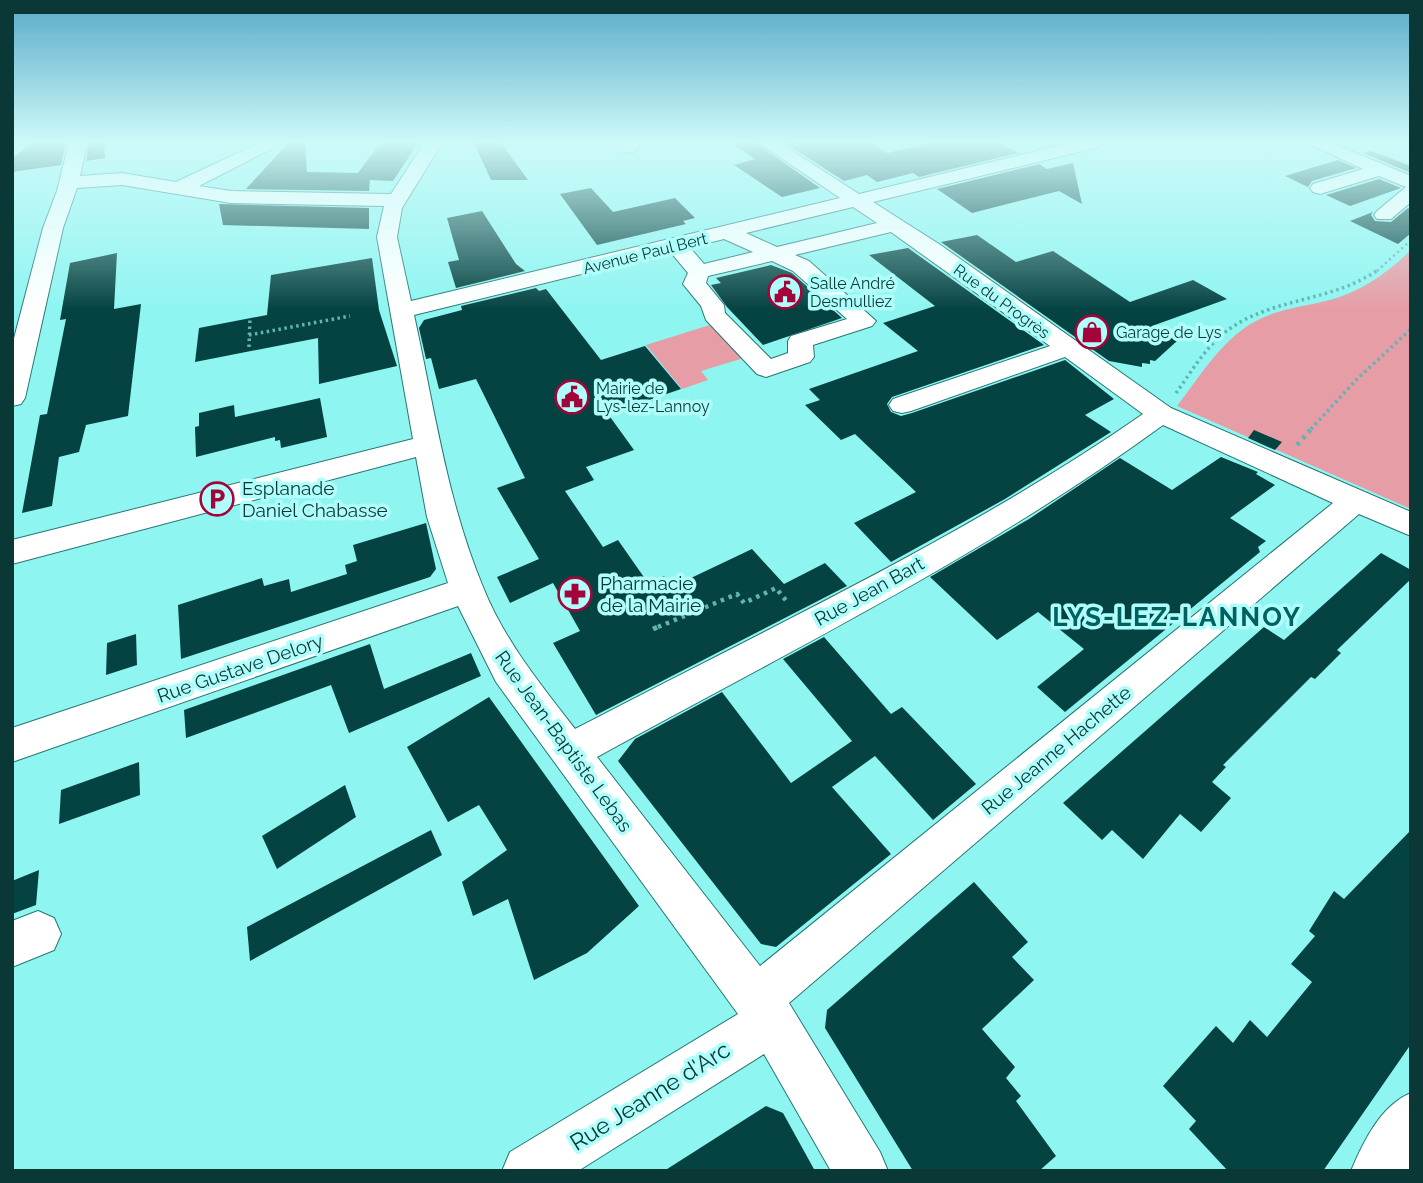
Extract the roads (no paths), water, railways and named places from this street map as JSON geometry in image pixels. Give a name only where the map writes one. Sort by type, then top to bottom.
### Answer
[{"type":"street","points":[[12,398],[53,228],[64,198]]},
{"type":"street","points":[[297,198],[396,200]]},
{"type":"street","name":"Rue du Progrès","points":[[853,198],[895,225],[1161,414],[1411,525]]},
{"type":"street","name":"Avenue Paul Bert","points":[[400,312],[868,198]]},
{"type":"street","points":[[1384,215],[1404,198]]},
{"type":"street","name":"Rue Jean-Baptiste Lebas","points":[[396,200],[388,221],[387,237],[400,312],[442,517],[467,590],[509,671],[568,753],[764,1010],[861,1171]]},
{"type":"street","points":[[699,272],[895,225]]},
{"type":"street","points":[[699,272],[694,284],[712,305],[715,315],[766,369],[802,357],[800,341],[863,321],[801,266],[728,233]]},
{"type":"street","points":[[675,246],[699,272]]},
{"type":"street","points":[[902,405],[1068,348]]},
{"type":"street","name":"Rue Jean Bart","points":[[568,753],[1035,497],[1091,464],[1161,414]]},
{"type":"street","points":[[12,552],[426,445]]},
{"type":"street","name":"Rue Jeanne Hachette","points":[[764,1010],[1355,500]]},
{"type":"street","name":"Rue Gustave Delory","points":[[12,745],[467,590]]},
{"type":"street","name":"Rue Jeanne d'Arc","points":[[529,1171],[764,1010]]},
{"type":"street","points":[[1378,1171],[1411,1119]]},
{"type":"place","name":"Salle André Desmulliez","points":[[785,292]]},
{"type":"place","name":"Garage de Lys","points":[[1092,332]]},
{"type":"place","name":"Mairie de Lys-lez-Lannoy","points":[[572,397]]},
{"type":"place","name":"Esplanade Daniel Chabasse","points":[[217,499]]},
{"type":"place","name":"Pharmacie de la Mairie","points":[[575,594]]},
{"type":"district","name":"LYS-LEZ-LANNOY","points":[[1177,617]]}]
